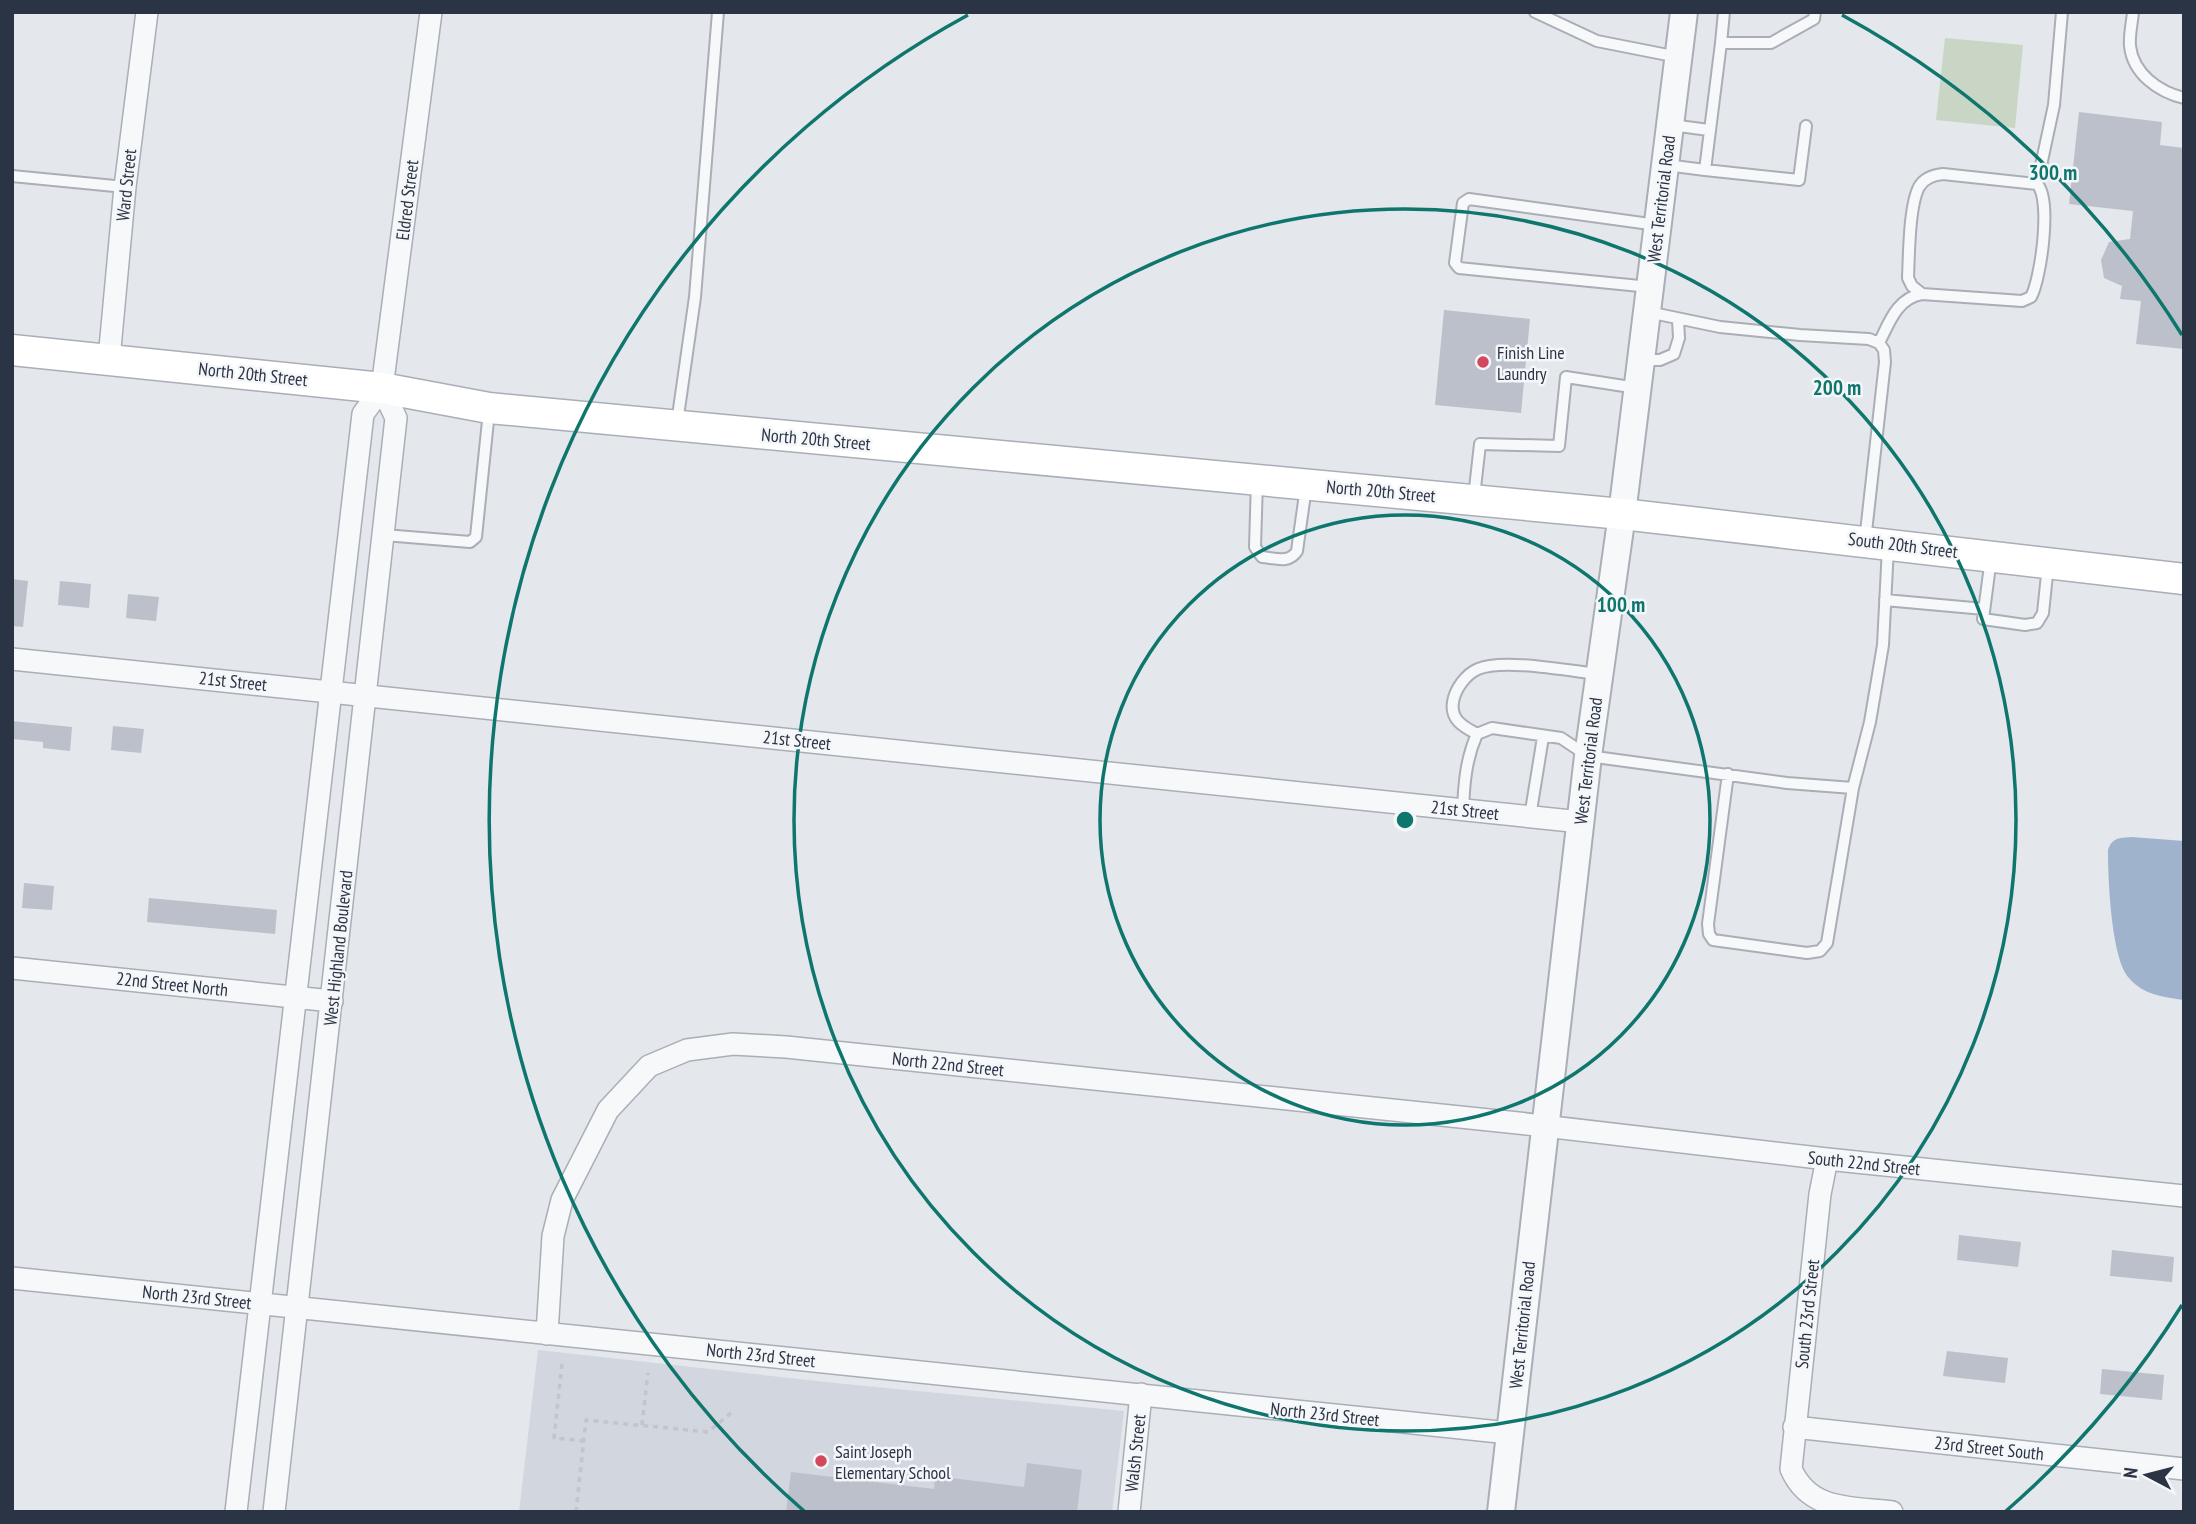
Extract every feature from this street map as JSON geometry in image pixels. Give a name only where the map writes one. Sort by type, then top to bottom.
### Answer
[{"type":"main road","name":"North 20th Street","points":[[12,349],[382,388],[489,408],[1622,513]]},
{"type":"main road","name":"South 20th Street","points":[[1622,513],[2184,579]]},
{"type":"street","name":"Ward Street","points":[[109,359],[125,187],[147,12]]},
{"type":"street","name":"Eldred Street","points":[[382,388],[431,12]]},
{"type":"street","name":"West Territorial Road","points":[[1500,1512],[1598,674],[1622,513],[1684,12]]},
{"type":"street","name":"West Highland Boulevard","points":[[274,1512],[396,418],[382,388]]},
{"type":"street","points":[[236,1512],[363,414],[382,388]]},
{"type":"street","name":"21st Street","points":[[12,659],[1581,822]]},
{"type":"street","name":"22nd Street North","points":[[12,968],[332,1001]]},
{"type":"street","name":"North 22nd Street","points":[[547,1334],[553,1236],[562,1200],[608,1110],[649,1066],[687,1050],[733,1044],[786,1047],[1544,1126]]},
{"type":"street","name":"South 22nd Street","points":[[1544,1126],[2184,1196]]},
{"type":"street","name":"South 23rd Street","points":[[1827,1159],[1820,1194],[1791,1469],[1797,1482],[1822,1503],[1892,1512]]},
{"type":"street","name":"North 23rd Street","points":[[12,1278],[1510,1433]]},
{"type":"street","name":"Walsh Street","points":[[1129,1512],[1141,1394]]},
{"type":"street","name":"23rd Street South","points":[[1794,1427],[2184,1469]]},
{"type":"lane","points":[[677,426],[695,297],[718,12]]},
{"type":"lane","points":[[1535,12],[1597,41],[1678,57]]},
{"type":"lane","points":[[1705,170],[1724,12]]},
{"type":"lane","points":[[1721,43],[1771,43],[1814,19],[1815,12]]},
{"type":"lane","points":[[2037,184],[2054,105],[2062,12]]},
{"type":"lane","points":[[2133,12],[2130,48],[2137,65],[2150,82],[2169,94],[2184,98]]},
{"type":"lane","points":[[1670,125],[1709,131]]},
{"type":"lane","points":[[1665,165],[1799,180],[1806,126]]},
{"type":"lane","points":[[1878,343],[1905,299],[1922,294],[2022,301],[2031,297],[2039,275],[2045,211],[2042,190],[2037,184],[1943,174],[1923,181],[1914,201],[1908,278],[1912,286],[1922,294]]},
{"type":"lane","points":[[12,176],[125,187]]},
{"type":"lane","points":[[1657,225],[1469,199],[1463,204],[1455,263],[1460,268],[1648,300],[1678,320],[1800,335],[1850,336],[1869,339],[1884,350],[1877,542],[1885,600],[1883,645],[1872,709],[1853,789],[1827,943],[1820,951],[1807,953],[1713,940],[1709,934],[1708,924],[1728,774]]},
{"type":"lane","points":[[1641,360],[1660,360],[1674,354],[1679,338],[1678,320]]},
{"type":"lane","points":[[1474,500],[1480,444],[1559,446],[1566,377],[1637,388]]},
{"type":"lane","points":[[384,535],[470,542],[477,537],[489,408]]},
{"type":"lane","points":[[1257,479],[1255,547],[1262,556],[1288,560],[1293,558],[1297,551],[1306,484]]},
{"type":"lane","points":[[1992,556],[1983,619],[2025,625],[2037,623],[2043,613],[2049,562]]},
{"type":"lane","points":[[1885,600],[1984,609]]},
{"type":"lane","points":[[1477,734],[1457,721],[1452,714],[1452,708],[1455,692],[1470,674],[1479,668],[1501,665],[1598,674]]},
{"type":"lane","points":[[1477,734],[1492,728],[1561,738],[1588,756],[1853,789]]},
{"type":"lane","points":[[1463,810],[1466,769],[1477,734]]},
{"type":"lane","points":[[1530,817],[1543,737]]},
{"type":"path","points":[[562,1364],[554,1438],[583,1441]]},
{"type":"path","points":[[642,1425],[648,1373]]},
{"type":"path","points":[[576,1512],[586,1420],[708,1432],[731,1413]]},
{"type":"shaded area","name":"Saint Joseph Elementary School","points":[[538,1350],[1124,1411],[1112,1512],[519,1512]]},
{"type":"green space","points":[[1945,38],[2023,45],[2015,128],[1936,120]]},
{"type":"water","points":[[2132,837],[2184,841],[2184,1000],[2154,994],[2135,984],[2123,968],[2118,954],[2112,917],[2108,850],[2114,840]]},
{"type":"building","points":[[2079,112],[2162,122],[2160,145],[2184,148],[2184,349],[2136,344],[2141,301],[2120,299],[2122,286],[2104,278],[2101,260],[2109,242],[2130,239],[2133,211],[2069,204]]},
{"type":"building","name":"Finish Line Laundry","points":[[1444,310],[1530,319],[1521,413],[1435,405]]},
{"type":"building","points":[[12,579],[28,581],[23,627],[12,626]]},
{"type":"building","points":[[60,581],[91,584],[89,608],[58,605]]},
{"type":"building","points":[[128,594],[159,597],[156,621],[126,618]]},
{"type":"building","points":[[12,721],[72,727],[70,751],[43,748],[43,742],[12,739]]},
{"type":"building","points":[[113,726],[144,729],[141,753],[111,750]]},
{"type":"building","points":[[24,883],[54,886],[52,910],[22,908]]},
{"type":"building","points":[[149,898],[277,910],[275,934],[147,922]]},
{"type":"building","points":[[1959,1235],[2021,1242],[2018,1267],[1957,1260]]},
{"type":"building","points":[[2112,1250],[2174,1257],[2172,1282],[2110,1276]]},
{"type":"building","points":[[1947,1351],[2008,1358],[2005,1383],[1943,1376]]},
{"type":"building","points":[[2102,1369],[2164,1375],[2162,1400],[2100,1394]]},
{"type":"building","points":[[1027,1463],[1082,1470],[1077,1512],[786,1512],[791,1472],[934,1489],[935,1476],[1024,1487]]},
{"type":"place","name":"Finish Line Laundry","points":[[1483,362]]},
{"type":"place","name":"Saint Joseph Elementary School","points":[[821,1461]]}]
